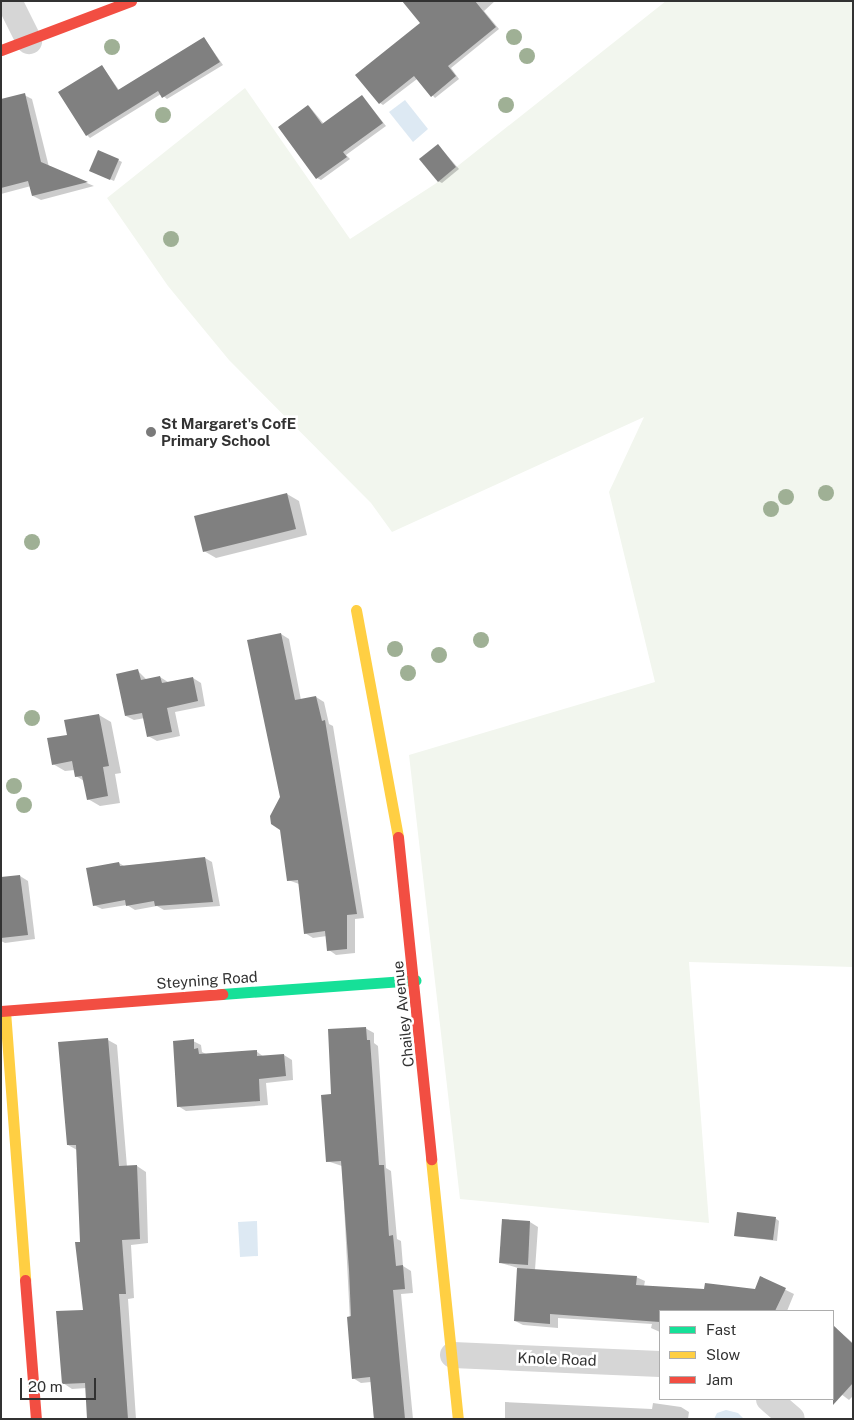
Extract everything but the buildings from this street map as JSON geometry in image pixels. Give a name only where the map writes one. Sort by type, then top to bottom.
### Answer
[{"type":"street","points":[[8,1],[29,41]]},
{"type":"street","points":[[1,50],[131,1]]},
{"type":"street","name":"Chailey Avenue","points":[[356,610],[396,812],[415,980],[458,1419]]},
{"type":"street","name":"Steyning Road","points":[[3,1011],[415,980]]},
{"type":"street","points":[[3,1011],[36,1419]]},
{"type":"street","name":"Knole Road","points":[[453,1355],[659,1364]]},
{"type":"street","points":[[771,1400],[792,1419]]},
{"type":"shaded area","points":[[666,1],[853,1],[853,967],[689,962],[709,1223],[460,1199],[409,755],[655,682],[609,492],[644,417],[392,532],[371,503],[229,360],[168,286],[107,198],[245,88],[350,239],[435,184]]},
{"type":"shaded area","points":[[405,100],[428,129],[413,142],[389,112]]},
{"type":"shaded area","points":[[257,1221],[258,1256],[240,1257],[238,1222]]},
{"type":"shaded area","points":[[726,1410],[738,1413],[744,1419],[714,1419],[717,1413]]},
{"type":"traffic: fast","points":[[222,994],[415,980]]},
{"type":"traffic: slow","points":[[356,610],[398,837]]},
{"type":"traffic: slow","points":[[5,1011],[25,1280]]},
{"type":"traffic: slow","points":[[431,1159],[458,1419]]},
{"type":"traffic: jam","points":[[1,50],[131,1]]},
{"type":"traffic: jam","points":[[398,837],[431,1159]]},
{"type":"traffic: jam","points":[[1,1011],[222,994]]},
{"type":"traffic: jam","points":[[25,1280],[36,1419]]},
{"type":"place","name":"St Margaret's CofE Primary School","points":[[151,432]]}]
